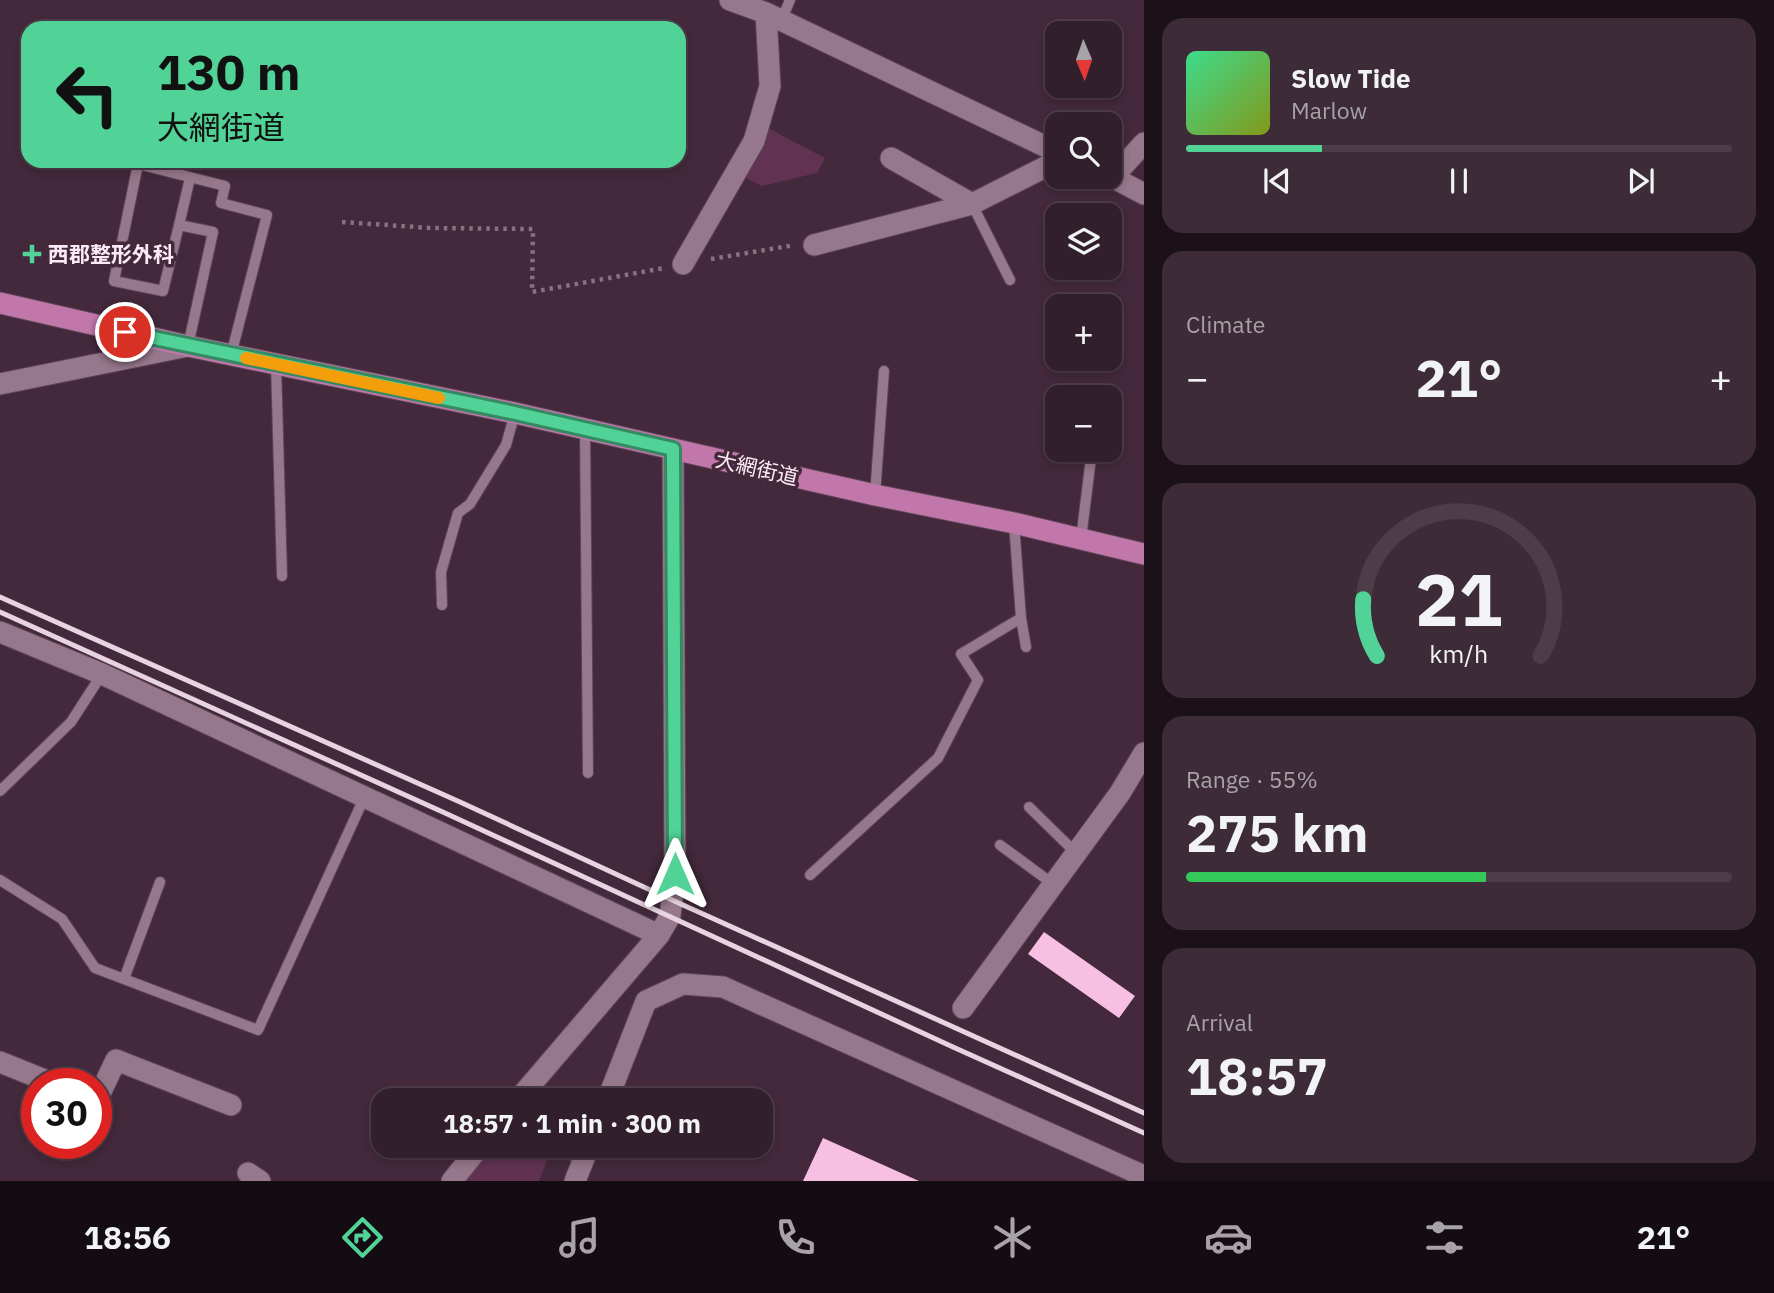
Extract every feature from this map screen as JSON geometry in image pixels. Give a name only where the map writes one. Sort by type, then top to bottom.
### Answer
[{"type":"main road","name":"大網街道","points":[[0,303],[188,346],[515,413],[1144,554]]},
{"type":"street","points":[[730,0],[773,17],[1045,146]]},
{"type":"street","points":[[682,264],[754,141],[770,86],[773,17]]},
{"type":"street","points":[[1122,166],[1144,143]]},
{"type":"street","points":[[891,158],[972,204]]},
{"type":"street","points":[[814,245],[972,204],[1045,168]]},
{"type":"street","points":[[1122,183],[1144,194]]},
{"type":"street","points":[[0,384],[188,346]]},
{"type":"street","points":[[528,1088],[659,935],[670,916],[675,874],[673,449]]},
{"type":"street","points":[[2,635],[102,674],[659,935]]},
{"type":"street","points":[[963,1008],[1120,793],[1144,753]]},
{"type":"street","points":[[612,1088],[646,1001],[683,984],[723,987],[1144,1176]]},
{"type":"street","points":[[112,1068],[116,1060],[231,1105]]},
{"type":"street","points":[[0,1062],[21,1070]]},
{"type":"street","points":[[452,1181],[470,1158]]},
{"type":"street","points":[[575,1181],[579,1158]]},
{"type":"lane","points":[[773,17],[790,0]]},
{"type":"lane","points":[[137,168],[114,281],[163,292],[190,178]]},
{"type":"lane","points":[[153,168],[225,186],[221,203],[267,215],[231,355]]},
{"type":"lane","points":[[972,204],[1010,280]]},
{"type":"lane","points":[[179,225],[213,232],[188,346]]},
{"type":"lane","points":[[276,364],[282,576]]},
{"type":"lane","points":[[875,495],[884,371]]},
{"type":"lane","points":[[442,605],[441,572],[458,513],[470,504],[506,444],[515,413]]},
{"type":"lane","points":[[585,429],[588,773]]},
{"type":"lane","points":[[1081,539],[1091,462]]},
{"type":"lane","points":[[1014,523],[1021,618],[1026,647]]},
{"type":"lane","points":[[810,875],[938,758],[978,680],[961,654],[1021,618]]},
{"type":"lane","points":[[0,791],[71,722],[102,674]]},
{"type":"lane","points":[[0,880],[62,919],[95,968],[258,1030],[365,796]]},
{"type":"lane","points":[[1029,807],[1076,853]]},
{"type":"lane","points":[[1000,845],[1053,884]]},
{"type":"lane","points":[[124,979],[160,882]]},
{"type":"path","points":[[342,222],[431,229],[533,229],[532,292]]},
{"type":"shaded area","points":[[768,128],[825,158],[817,173],[762,186],[742,176]]},
{"type":"shaded area","points":[[479,1158],[548,1158],[539,1181],[461,1181]]},
{"type":"building","points":[[1044,932],[1135,996],[1119,1018],[1028,954]]},
{"type":"building","points":[[823,1138],[919,1181],[803,1181]]},
{"type":"railway","points":[[0,597],[460,802],[1144,1113]]},
{"type":"railway","points":[[0,612],[1144,1133]]},
{"type":"slow traffic","points":[[246,358],[439,398]]},
{"type":"place","name":"西郡整形外科","points":[[32,254]]},
{"type":"route","points":[[125,332],[515,413],[673,449],[675,874]]}]
